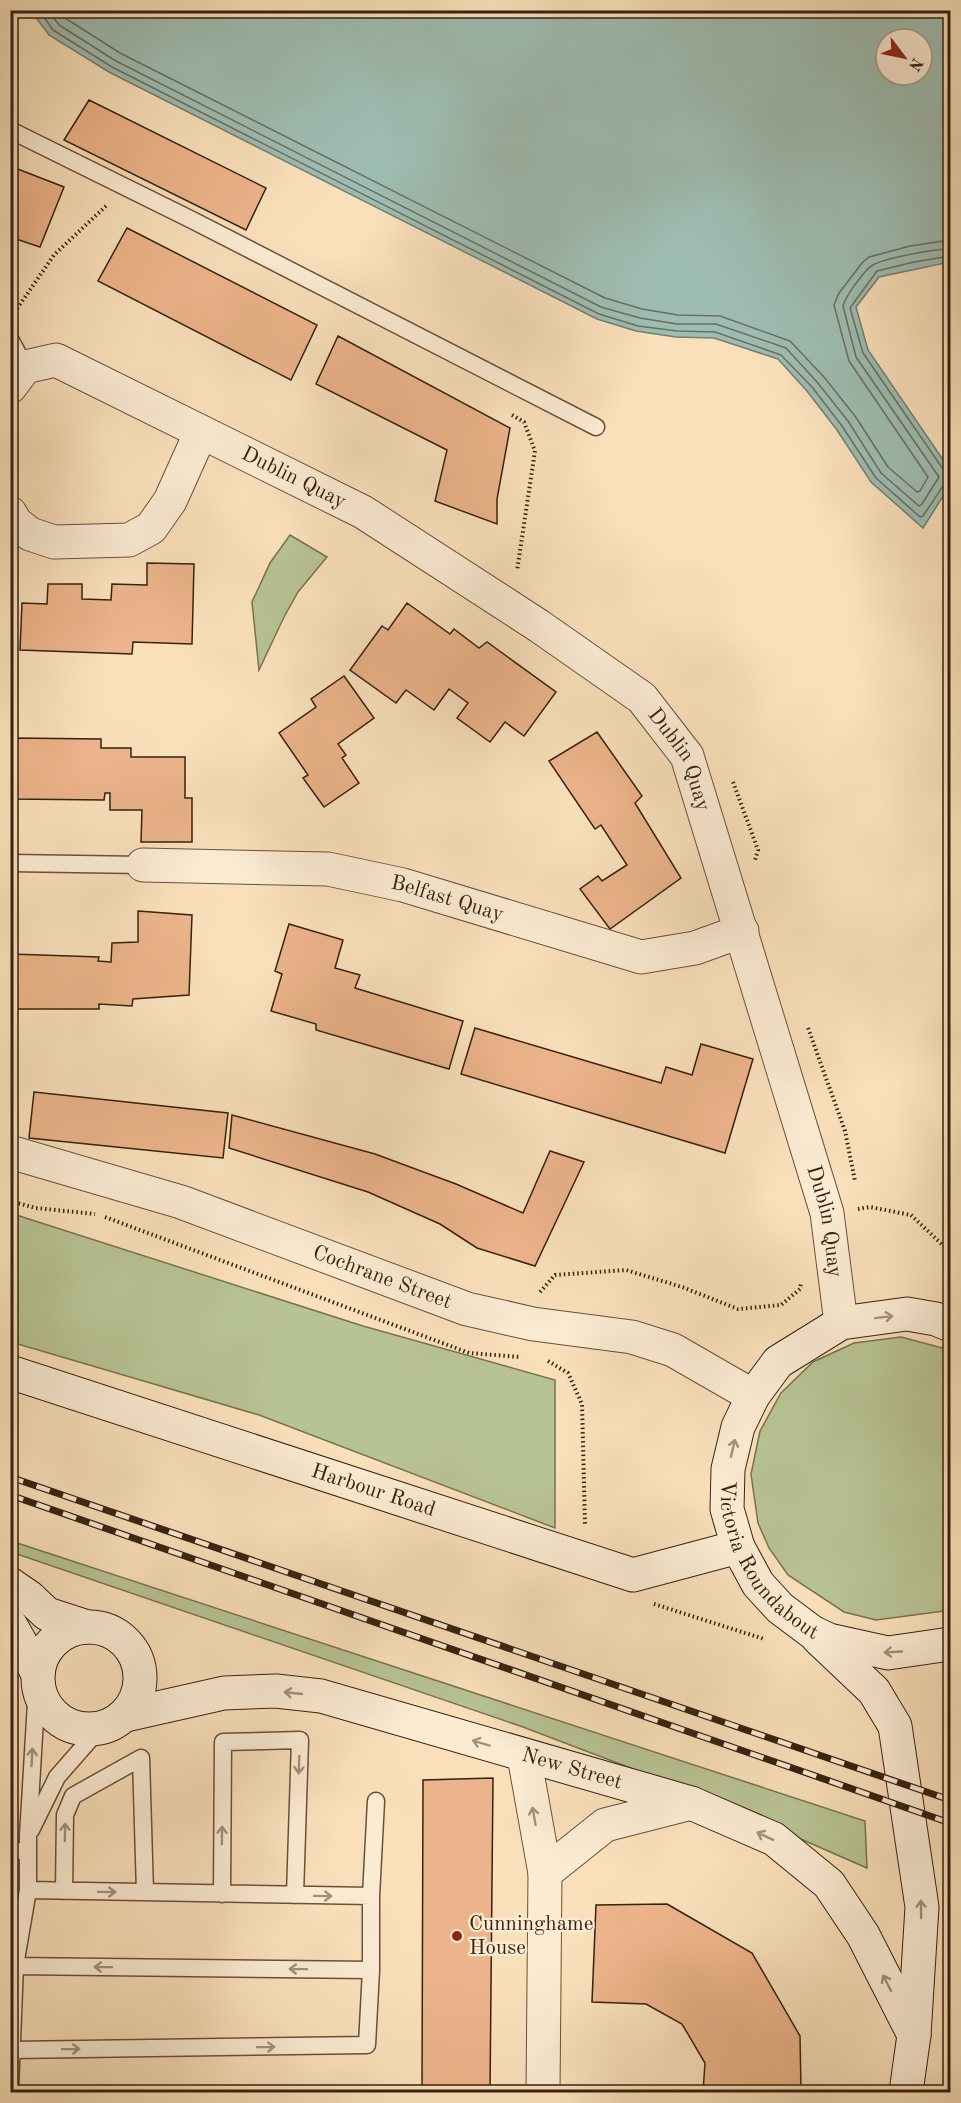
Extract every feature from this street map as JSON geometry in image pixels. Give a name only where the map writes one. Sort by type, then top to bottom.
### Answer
[{"type":"street","name":"Dublin Quay","points":[[18,377],[56,360],[363,512],[539,626],[642,698],[687,756],[827,1213],[841,1323]]},
{"type":"street","points":[[10,513],[16,523],[30,534],[54,542],[129,540],[151,528],[170,501],[201,432]]},
{"type":"street","name":"Belfast Quay","points":[[142,865],[328,869],[403,885],[642,957],[695,948],[742,931]]},
{"type":"street","name":"Cochrane Street","points":[[10,1152],[181,1202],[467,1309],[533,1324],[632,1337],[673,1350],[753,1396]]},
{"type":"street","name":"Victoria Roundabout","points":[[951,1325],[907,1314],[841,1323],[778,1362],[753,1396],[738,1427],[728,1469],[727,1509],[738,1547],[758,1584],[780,1608],[812,1632],[829,1640],[888,1653],[951,1644]]},
{"type":"street","name":"Harbour Road","points":[[10,1372],[633,1575],[738,1547]]},
{"type":"street","points":[[10,1584],[29,1597],[46,1614],[87,1627]]},
{"type":"street","name":"New Street","points":[[10,1624],[37,1679],[47,1708],[69,1725],[84,1729],[224,1693],[276,1691],[309,1694],[691,1803],[774,1839],[829,1884],[863,1935],[914,2035]]},
{"type":"street","points":[[37,1679],[41,1660],[48,1647],[58,1636],[72,1629],[87,1627],[103,1628],[117,1634],[128,1644],[137,1658],[140,1688],[135,1702],[113,1722]]},
{"type":"street","points":[[812,1632],[874,1691],[895,1726],[922,1907],[914,2035],[906,2092]]},
{"type":"street","points":[[524,1756],[544,1873],[543,2092]]},
{"type":"street","points":[[544,1873],[605,1825],[691,1803]]},
{"type":"lane","points":[[10,130],[192,220],[596,427]]},
{"type":"lane","points":[[10,339],[18,377]]},
{"type":"lane","points":[[10,862],[142,865]]},
{"type":"lane","points":[[10,2090],[15,1966],[28,1890],[22,1846],[37,1679]]},
{"type":"lane","points":[[22,1846],[57,1777],[113,1722]]},
{"type":"lane","points":[[222,1894],[223,1742],[300,1740],[295,1895]]},
{"type":"lane","points":[[64,1891],[65,1815],[73,1796],[141,1758],[145,1892]]},
{"type":"lane","points":[[12,2050],[367,2045],[376,1801]]},
{"type":"lane","points":[[28,1890],[371,1896]]},
{"type":"lane","points":[[15,1966],[371,1970]]},
{"type":"path","points":[[10,320],[54,255],[111,201]]},
{"type":"path","points":[[10,1201],[36,1208],[96,1214],[469,1353],[530,1357]]},
{"type":"path","points":[[827,1213],[870,1207],[911,1215],[951,1252]]},
{"type":"path","points":[[533,1324],[539,1293],[555,1275],[626,1270],[682,1287],[738,1309],[781,1305],[800,1289],[801,1281]]},
{"type":"path","points":[[541,1357],[568,1373],[582,1404],[585,1455],[585,1559]]},
{"type":"path","points":[[645,1602],[767,1640]]},
{"type":"green space","points":[[290,535],[327,557],[298,592],[259,670],[252,602],[270,563]]},
{"type":"green space","points":[[10,1213],[363,1326],[555,1380],[555,1528],[259,1415],[11,1342]]},
{"type":"green space","points":[[901,1337],[950,1350],[950,1608],[944,1611],[876,1620],[844,1612],[788,1575],[769,1548],[758,1523],[751,1474],[760,1431],[781,1393],[813,1362],[854,1343]]},
{"type":"green space","points":[[11,1541],[865,1821],[867,1868],[691,1791],[523,1727],[11,1552]]},
{"type":"water","points":[[31,11],[950,11],[950,262],[879,277],[856,307],[868,350],[950,470],[950,485],[923,528],[871,482],[837,430],[807,391],[778,359],[714,338],[676,337],[636,331],[597,319],[109,72],[49,35]]},
{"type":"building","points":[[89,100],[266,188],[246,230],[64,140]]},
{"type":"building","points":[[10,166],[64,187],[40,247],[10,237]]},
{"type":"building","points":[[127,228],[317,325],[291,380],[98,281]]},
{"type":"building","points":[[338,336],[510,428],[497,499],[497,524],[435,501],[447,450],[316,384]]},
{"type":"building","points":[[147,563],[194,564],[192,644],[133,642],[132,654],[20,650],[22,603],[47,604],[48,584],[82,584],[82,599],[111,600],[112,584],[147,585]]},
{"type":"building","points":[[407,603],[450,634],[454,629],[479,648],[487,642],[556,692],[524,736],[505,722],[490,742],[457,718],[468,703],[449,689],[434,710],[406,690],[396,703],[350,670],[382,626],[388,630]]},
{"type":"building","points":[[344,676],[374,718],[338,744],[346,755],[342,758],[359,783],[324,807],[303,778],[308,775],[279,733],[316,707],[311,699]]},
{"type":"building","points":[[597,732],[642,796],[635,803],[681,878],[610,929],[580,889],[598,876],[602,881],[627,865],[601,825],[595,829],[549,761]]},
{"type":"building","points":[[13,738],[101,739],[101,748],[131,748],[131,757],[185,757],[185,798],[192,798],[192,842],[141,842],[142,810],[110,810],[110,793],[105,793],[104,800],[12,799]]},
{"type":"building","points":[[138,911],[192,915],[189,995],[133,999],[132,1006],[99,1004],[99,1009],[11,1009],[11,954],[99,957],[98,961],[111,962],[112,943],[138,942]]},
{"type":"building","points":[[289,924],[343,940],[335,968],[360,975],[355,988],[463,1021],[449,1069],[316,1030],[316,1024],[271,1011],[282,974],[275,971]]},
{"type":"building","points":[[475,1028],[661,1083],[666,1067],[692,1075],[701,1044],[753,1059],[725,1153],[461,1074]]},
{"type":"building","points":[[34,1092],[228,1113],[223,1158],[29,1138]]},
{"type":"building","points":[[232,1115],[375,1154],[456,1184],[523,1213],[550,1151],[584,1162],[535,1266],[477,1248],[440,1224],[368,1192],[229,1148]]},
{"type":"building","name":"Cunninghame House","points":[[493,1778],[490,2092],[422,2092],[423,1780]]},
{"type":"building","points":[[667,1904],[752,1953],[800,2036],[801,2092],[703,2092],[705,2063],[682,2024],[646,2004],[592,2002],[596,1905]]},
{"type":"railway","points":[[10,1477],[950,1800]]},
{"type":"railway","points":[[10,1495],[950,1823]]},
{"type":"place","name":"Cunninghame House","points":[[457,1936]]}]
